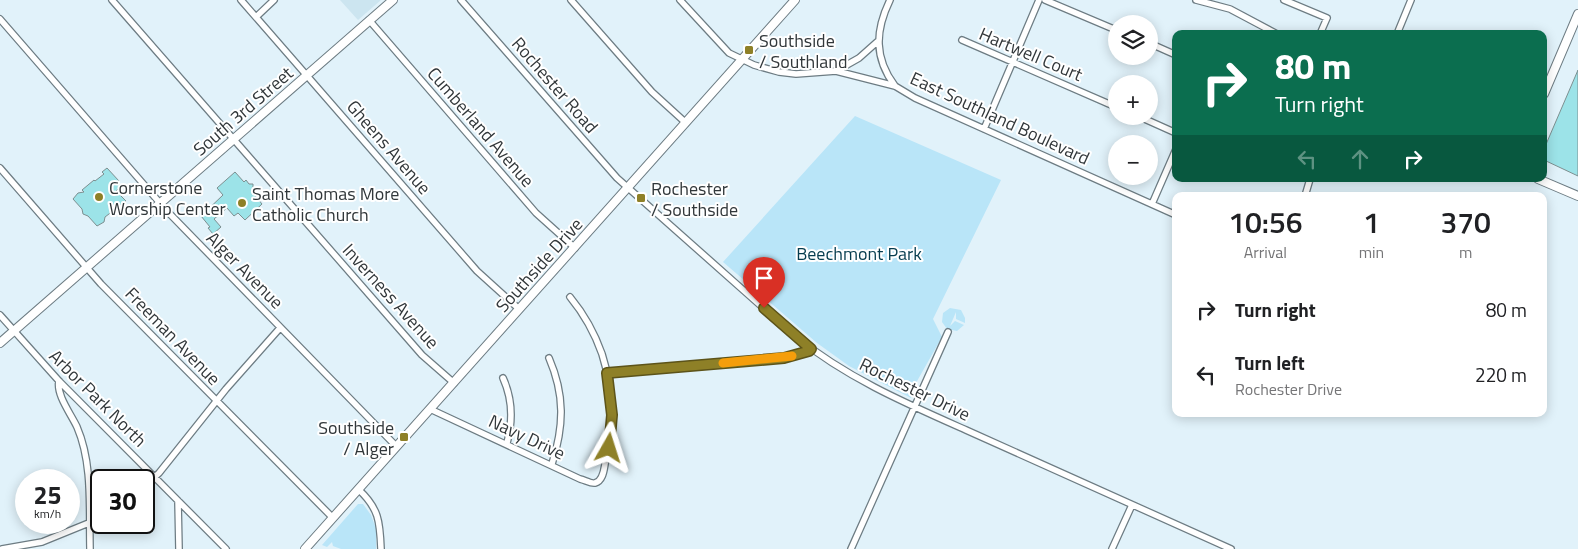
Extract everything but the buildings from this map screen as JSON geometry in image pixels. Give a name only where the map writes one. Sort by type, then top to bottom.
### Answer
[{"type":"main road","name":"South 3rd Street","points":[[0,343],[393,0]]},
{"type":"main road","name":"Southside Drive","points":[[304,549],[795,0]]},
{"type":"main road","points":[[1547,87],[1578,14]]},
{"type":"main road","points":[[1545,182],[1578,196]]},
{"type":"street","name":"Inverness Avenue","points":[[112,0],[422,355],[454,383]]},
{"type":"street","name":"Gheens Avenue","points":[[241,0],[477,271],[519,310]]},
{"type":"street","points":[[256,17],[274,0]]},
{"type":"street","name":"Rochester Road","points":[[461,0],[617,178],[628,187]]},
{"type":"street","points":[[571,0],[652,92],[686,124]]},
{"type":"street","points":[[680,0],[729,53],[780,72],[810,74],[836,71],[859,58],[877,42]]},
{"type":"street","points":[[890,0],[883,17],[877,42],[884,68],[895,86]]},
{"type":"street","points":[[984,129],[1039,0]]},
{"type":"street","points":[[1045,0],[1108,27]]},
{"type":"street","points":[[1196,0],[1230,9],[1269,30]]},
{"type":"street","points":[[1284,0],[1327,18],[1322,30]]},
{"type":"street","points":[[1400,30],[1412,0]]},
{"type":"street","name":"Alger Avenue","points":[[0,19],[160,203],[396,446]]},
{"type":"street","name":"Cumberland Avenue","points":[[369,20],[536,213],[575,248]]},
{"type":"street","name":"Hartwell Court","points":[[962,40],[1108,104]]},
{"type":"street","points":[[1158,47],[1172,53]]},
{"type":"street","name":"East Southland Boulevard","points":[[836,71],[895,86],[915,98],[1172,213]]},
{"type":"street","points":[[1158,125],[1172,131]]},
{"type":"street","points":[[1152,204],[1172,158]]},
{"type":"street","name":"Freeman Avenue","points":[[0,168],[87,267],[332,518]]},
{"type":"street","name":"Rochester Drive","points":[[628,187],[811,349],[855,378],[914,407],[1231,549]]},
{"type":"street","name":"Navy Drive","points":[[430,409],[593,483],[597,482],[602,476],[611,429],[611,400],[607,373],[601,353],[588,324],[570,297]]},
{"type":"street","name":"Arbor Park North","points":[[0,315],[13,332],[59,381],[147,469]]},
{"type":"street","points":[[155,477],[216,401],[280,328]]},
{"type":"street","points":[[851,549],[948,332]]},
{"type":"street","points":[[607,373],[784,358],[811,349]]},
{"type":"street","points":[[549,358],[559,390],[562,421],[559,441],[552,464]]},
{"type":"street","points":[[503,378],[511,405],[511,428],[507,443]]},
{"type":"street","points":[[2,549],[42,542],[90,524],[85,457],[78,428],[59,390],[59,381]]},
{"type":"street","name":"Arbor Park North","points":[[155,477],[226,549]]},
{"type":"street","points":[[358,489],[375,508],[379,519],[381,549]]},
{"type":"street","points":[[178,502],[179,549]]},
{"type":"street","points":[[1112,549],[1132,505]]},
{"type":"street","points":[[90,534],[90,549]]},
{"type":"shaded area","points":[[340,0],[381,0],[358,20]]},
{"type":"green space","name":"Beechmont Park","points":[[855,116],[1001,180],[933,319],[942,337],[912,390],[911,398],[849,366],[817,343],[723,262]]},
{"type":"green space","points":[[950,308],[961,310],[965,318],[965,323],[956,319],[956,312],[950,326],[955,321],[964,325],[957,331],[947,329],[942,322],[943,313]]},
{"type":"green space","points":[[358,504],[363,504],[371,515],[375,526],[374,519],[376,532],[376,549],[341,549],[333,546],[332,542],[327,547],[322,545]]},
{"type":"slow traffic","points":[[723,363],[792,356]]},
{"type":"place","name":"Southside / Southland","points":[[749,50]]},
{"type":"place","name":"Cornerstone Worship Center","points":[[99,197]]},
{"type":"place","name":"Rochester / Southside","points":[[641,198]]},
{"type":"place","name":"Saint Thomas More Catholic Church","points":[[242,203]]},
{"type":"place","name":"Southside / Alger","points":[[404,437]]},
{"type":"route","points":[[609,448],[612,415],[607,373],[784,358],[798,355],[811,349],[764,308]]}]
